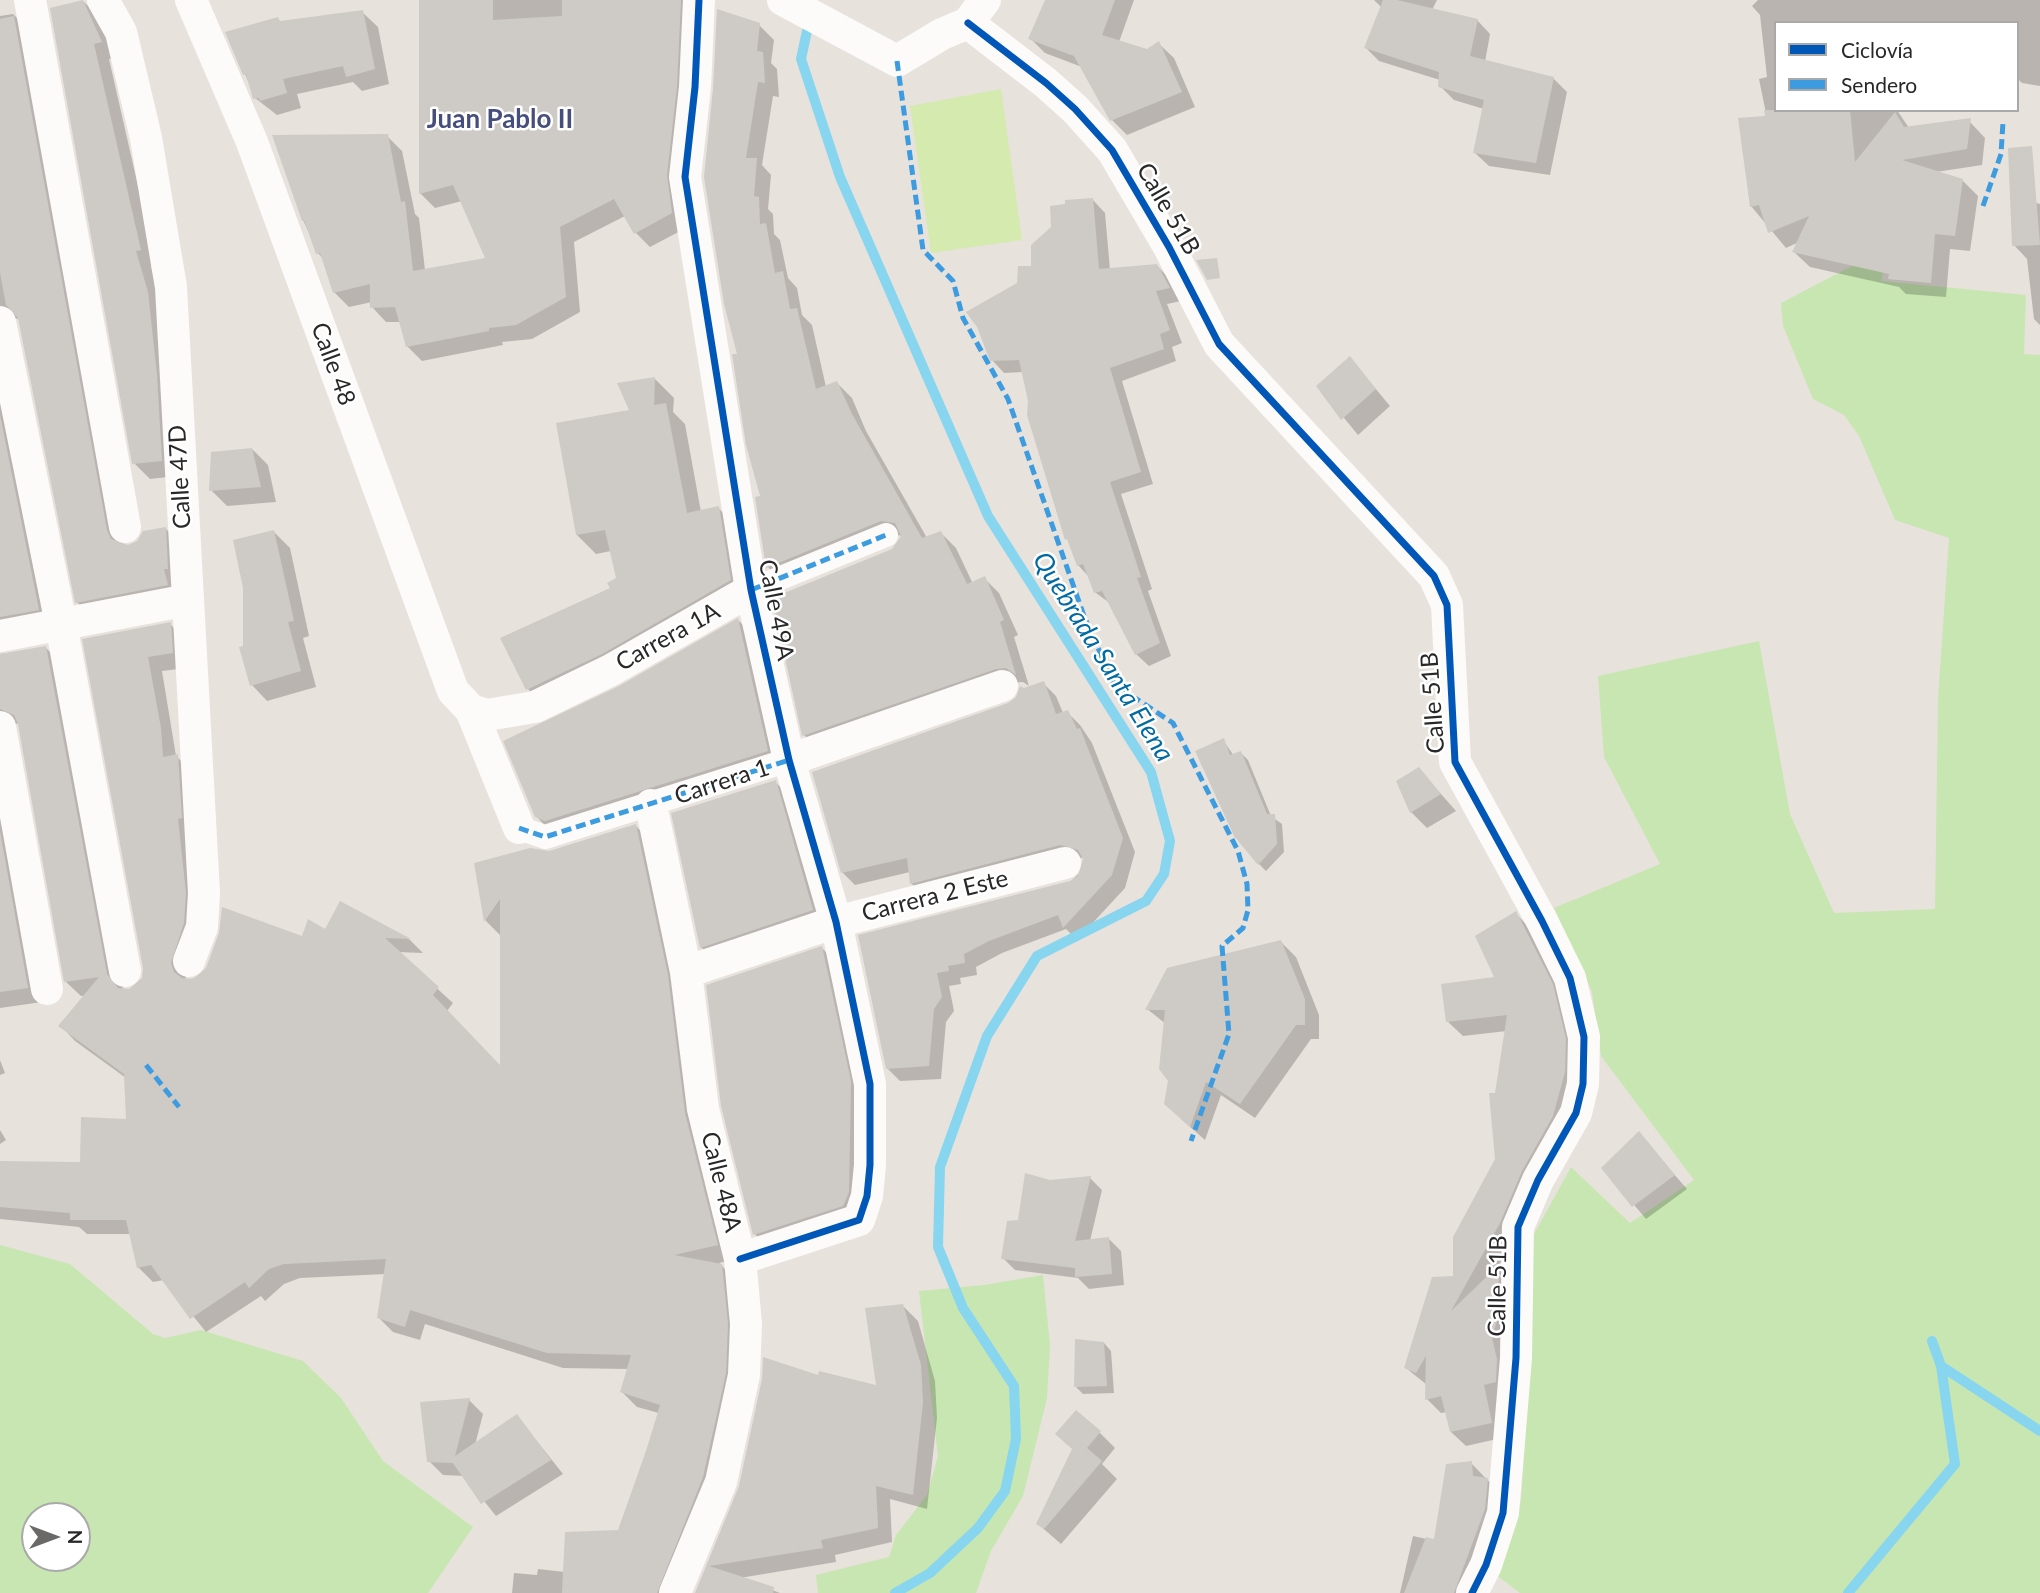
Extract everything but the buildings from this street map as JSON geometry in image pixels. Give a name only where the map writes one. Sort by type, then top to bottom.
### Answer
[{"type":"street","points":[[30,0],[125,527]]},
{"type":"street","name":"Calle 47D","points":[[103,0],[121,32],[146,138],[171,288],[204,893],[202,927],[189,961]]},
{"type":"street","name":"Calle 48","points":[[191,0],[252,142],[440,660],[453,691],[479,712],[519,828]]},
{"type":"street","name":"Calle 49A","points":[[699,0],[695,87],[685,177],[751,590],[789,760],[836,922],[870,1084],[870,1165],[867,1196],[859,1220],[740,1259]]},
{"type":"street","points":[[783,0],[897,61],[977,12]]},
{"type":"street","name":"Calle 51B","points":[[977,12],[1075,109],[1112,150],[1169,247],[1219,344],[1434,576],[1447,605],[1455,762],[1542,920],[1570,978],[1584,1037],[1583,1084],[1576,1113],[1538,1180],[1518,1227],[1516,1358],[1503,1513],[1486,1565],[1472,1593]]},
{"type":"street","points":[[0,322],[61,624],[125,971]]},
{"type":"street","name":"Carrera 1A","points":[[479,712],[535,707],[611,670],[751,590],[886,535]]},
{"type":"street","points":[[0,636],[188,600]]},
{"type":"street","name":"Carrera 1","points":[[519,828],[545,837],[789,760],[1002,686]]},
{"type":"street","points":[[0,727],[47,989]]},
{"type":"street","name":"Calle 48A","points":[[651,805],[686,972],[703,1109],[740,1259],[746,1324],[744,1375],[721,1482],[675,1593]]},
{"type":"street","name":"Carrera 2 Este","points":[[686,972],[836,922],[1065,863]]},
{"type":"green space","points":[[1001,89],[1022,240],[931,253],[910,106]]},
{"type":"green space","points":[[1888,194],[1882,281],[2026,295],[2024,354],[2040,355],[2040,1593],[1520,1593],[1495,1574],[1521,1501],[1530,1365],[1533,1236],[1571,1167],[1630,1223],[1694,1180],[1601,1056],[1592,992],[1554,908],[1660,864],[1604,757],[1598,676],[1759,641],[1790,814],[1834,913],[1935,909],[1938,699],[1949,538],[1895,520],[1859,436],[1844,415],[1813,399],[1783,326],[1781,303],[1852,266],[1862,218]]},
{"type":"green space","points":[[0,1245],[70,1264],[153,1334],[165,1338],[201,1330],[303,1361],[341,1398],[383,1461],[473,1527],[428,1593],[0,1593]]},
{"type":"green space","points":[[1043,1275],[1050,1345],[1047,1398],[1023,1496],[991,1551],[976,1593],[818,1593],[816,1575],[889,1557],[896,1535],[927,1495],[938,1456],[919,1291],[984,1285]]},
{"type":"waterway","name":"Quebrada Santa Elena","points":[[810,17],[801,59],[840,177],[988,516],[1151,772],[1170,841],[1164,874],[1146,901],[1037,956],[987,1036],[940,1167],[938,1247],[963,1308],[1014,1386],[1016,1439],[1005,1491],[978,1528],[930,1573],[895,1593]]},
{"type":"waterway","points":[[1848,1593],[1955,1464],[1941,1366],[1932,1341]]},
{"type":"waterway","points":[[1941,1366],[2040,1431]]},
{"type":"marked path","points":[[897,61],[923,250],[953,281],[963,318],[1008,399],[1084,616],[1114,684],[1173,723],[1238,851],[1247,884],[1248,910],[1243,928],[1222,946],[1229,1034],[1191,1141]]},
{"type":"marked path","points":[[1983,206],[2001,154],[2003,122]]},
{"type":"marked path","points":[[751,590],[886,535]]},
{"type":"marked path","points":[[519,828],[545,837],[789,760]]},
{"type":"marked path","points":[[146,1065],[179,1107]]},
{"type":"cycle path","points":[[699,0],[695,87],[685,177],[751,590],[789,760],[836,922],[870,1084],[870,1165],[867,1196],[859,1220],[740,1259]]},
{"type":"cycle path","points":[[968,23],[1046,83],[1075,109],[1112,150],[1169,247],[1219,344],[1434,576],[1447,605],[1455,762],[1570,978],[1584,1037],[1583,1084],[1576,1113],[1538,1180],[1518,1227],[1516,1358],[1503,1513],[1486,1565],[1472,1593]]},
{"type":"district","name":"Juan Pablo II","points":[[500,120]]}]
